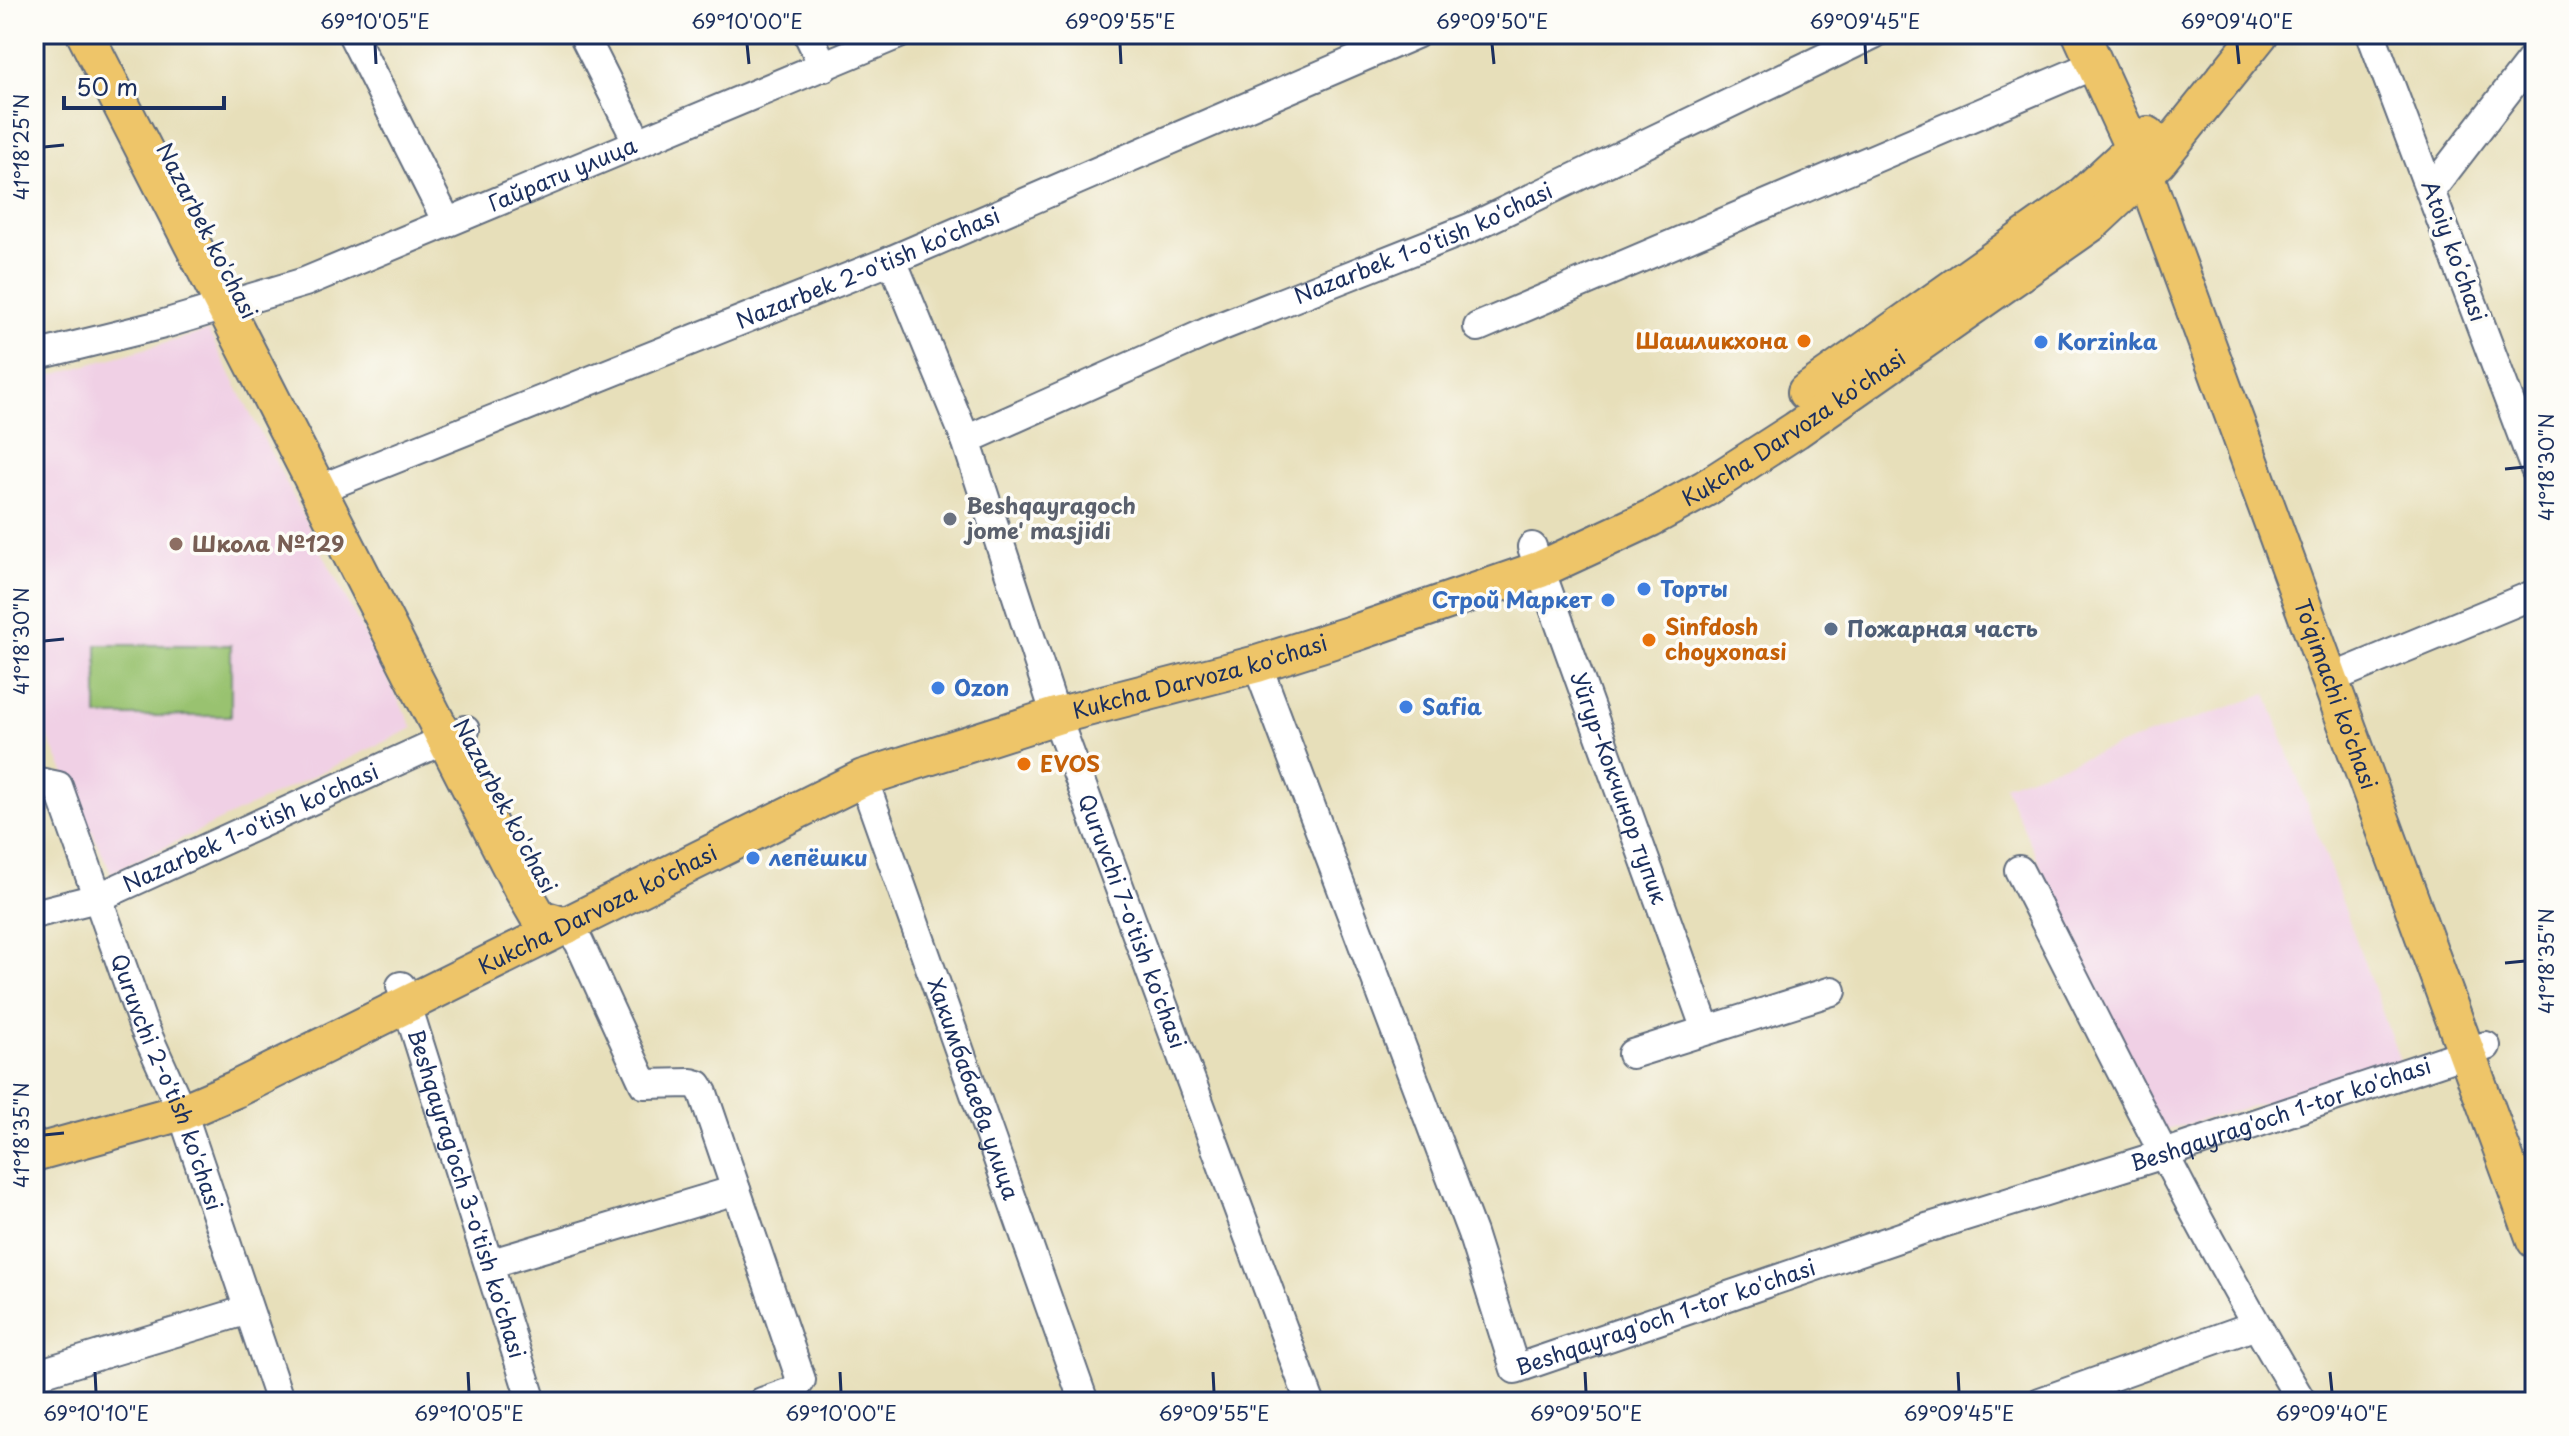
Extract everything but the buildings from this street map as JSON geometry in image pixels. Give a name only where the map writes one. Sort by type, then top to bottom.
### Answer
[{"type":"main road","name":"Nazarbek ko'chasi","points":[[85,34],[234,305]]},
{"type":"main road","name":"Nazarbek ko'chasi","points":[[107,34],[234,305],[455,735],[554,917]]},
{"type":"main road","name":"Kukcha Darvoza ko'chasi","points":[[2146,162],[2229,34]]},
{"type":"main road","name":"Kukcha Darvoza ko'chasi","points":[[34,1153],[176,1102],[272,1049],[404,996],[855,755],[1053,706],[1257,664],[1679,503],[1796,430],[2093,222],[2260,34]]},
{"type":"main road","name":"To'qimachi ko'chasi","points":[[2088,49],[2146,162],[2251,437],[2476,1050],[2535,1240]]},
{"type":"main road","name":"Kukcha Darvoza ko'chasi","points":[[554,917],[863,778],[1053,706],[1367,606],[1536,558]]},
{"type":"main road","name":"To'qimachi ko'chasi","points":[[2476,1050],[2535,1180]]},
{"type":"main road","name":"Kukcha Darvoza ko'chasi","points":[[34,1129],[176,1102]]},
{"type":"street","points":[[352,34],[447,222]]},
{"type":"street","points":[[583,34],[638,143]]},
{"type":"street","points":[[808,34],[824,67]]},
{"type":"street","name":"Гайрати улица","points":[[34,356],[234,305],[305,282],[899,34]]},
{"type":"street","name":"Nazarbek 2-o'tish ko'chasi","points":[[326,486],[892,260],[1416,34]]},
{"type":"street","name":"Nazarbek 1-o'tish ko'chasi","points":[[966,440],[1212,330],[1470,228],[1874,34]]},
{"type":"street","name":"Atoiy koʻchasi","points":[[2371,34],[2535,469]]},
{"type":"street","points":[[1478,327],[2088,49]]},
{"type":"street","points":[[2432,189],[2535,55]]},
{"type":"street","name":"Quruvchi 7-o'tish ko'chasi","points":[[892,260],[966,440],[1053,706],[1310,1402]]},
{"type":"street","name":"Уйгур-Кокчинор тупик","points":[[1536,558],[1706,1030]]},
{"type":"street","points":[[2339,675],[2535,594]]},
{"type":"street","name":"Beshqayrag'och 1-tor ko'chasi","points":[[1257,664],[1472,1233],[1515,1369],[1930,1227],[2164,1154],[2476,1050]]},
{"type":"street","name":"Nazarbek 1-o'tish ko'chasi","points":[[34,914],[97,898],[455,735]]},
{"type":"street","name":"Хакимбабаева улица","points":[[863,778],[1084,1402]]},
{"type":"street","name":"Quruvchi 2-o'tish ko'chasi","points":[[34,781],[58,786],[143,1025],[176,1102],[280,1402]]},
{"type":"street","points":[[2019,870],[2164,1154],[2256,1325],[2302,1402]]},
{"type":"street","points":[[554,917],[579,942],[644,1084],[698,1085],[801,1380],[793,1391],[762,1402]]},
{"type":"street","points":[[1632,1054],[1832,991]]},
{"type":"street","name":"Beshqayrag'och 3-o'tish ko'chasi","points":[[404,996],[532,1402]]},
{"type":"street","points":[[489,1264],[736,1190]]},
{"type":"street","points":[[34,1375],[248,1310]]},
{"type":"street","points":[[2040,1402],[2256,1325]]},
{"type":"shaded area","name":"Школа №129","points":[[208,331],[413,728],[111,873],[34,707],[34,380]]},
{"type":"shaded area","points":[[2267,694],[2401,1064],[2160,1132],[2004,785]]},
{"type":"green space","points":[[97,645],[231,645],[231,716],[97,716]]},
{"type":"place","name":"Шашликхона","points":[[1804,341]]},
{"type":"place","name":"Korzinka","points":[[2041,342]]},
{"type":"place","name":"Beshqayragoch jome' masjidi","points":[[950,519]]},
{"type":"place","name":"Школа №129","points":[[176,544]]},
{"type":"place","name":"Торты","points":[[1644,589]]},
{"type":"place","name":"Строй Маркет","points":[[1608,600]]},
{"type":"place","name":"Пожарная часть","points":[[1831,629]]},
{"type":"place","name":"Sinfdosh choyxonasi","points":[[1649,640]]},
{"type":"place","name":"Ozon","points":[[938,688]]},
{"type":"place","name":"Safia","points":[[1406,707]]},
{"type":"place","name":"EVOS","points":[[1024,764]]},
{"type":"place","name":"лепёшки","points":[[753,858]]}]
